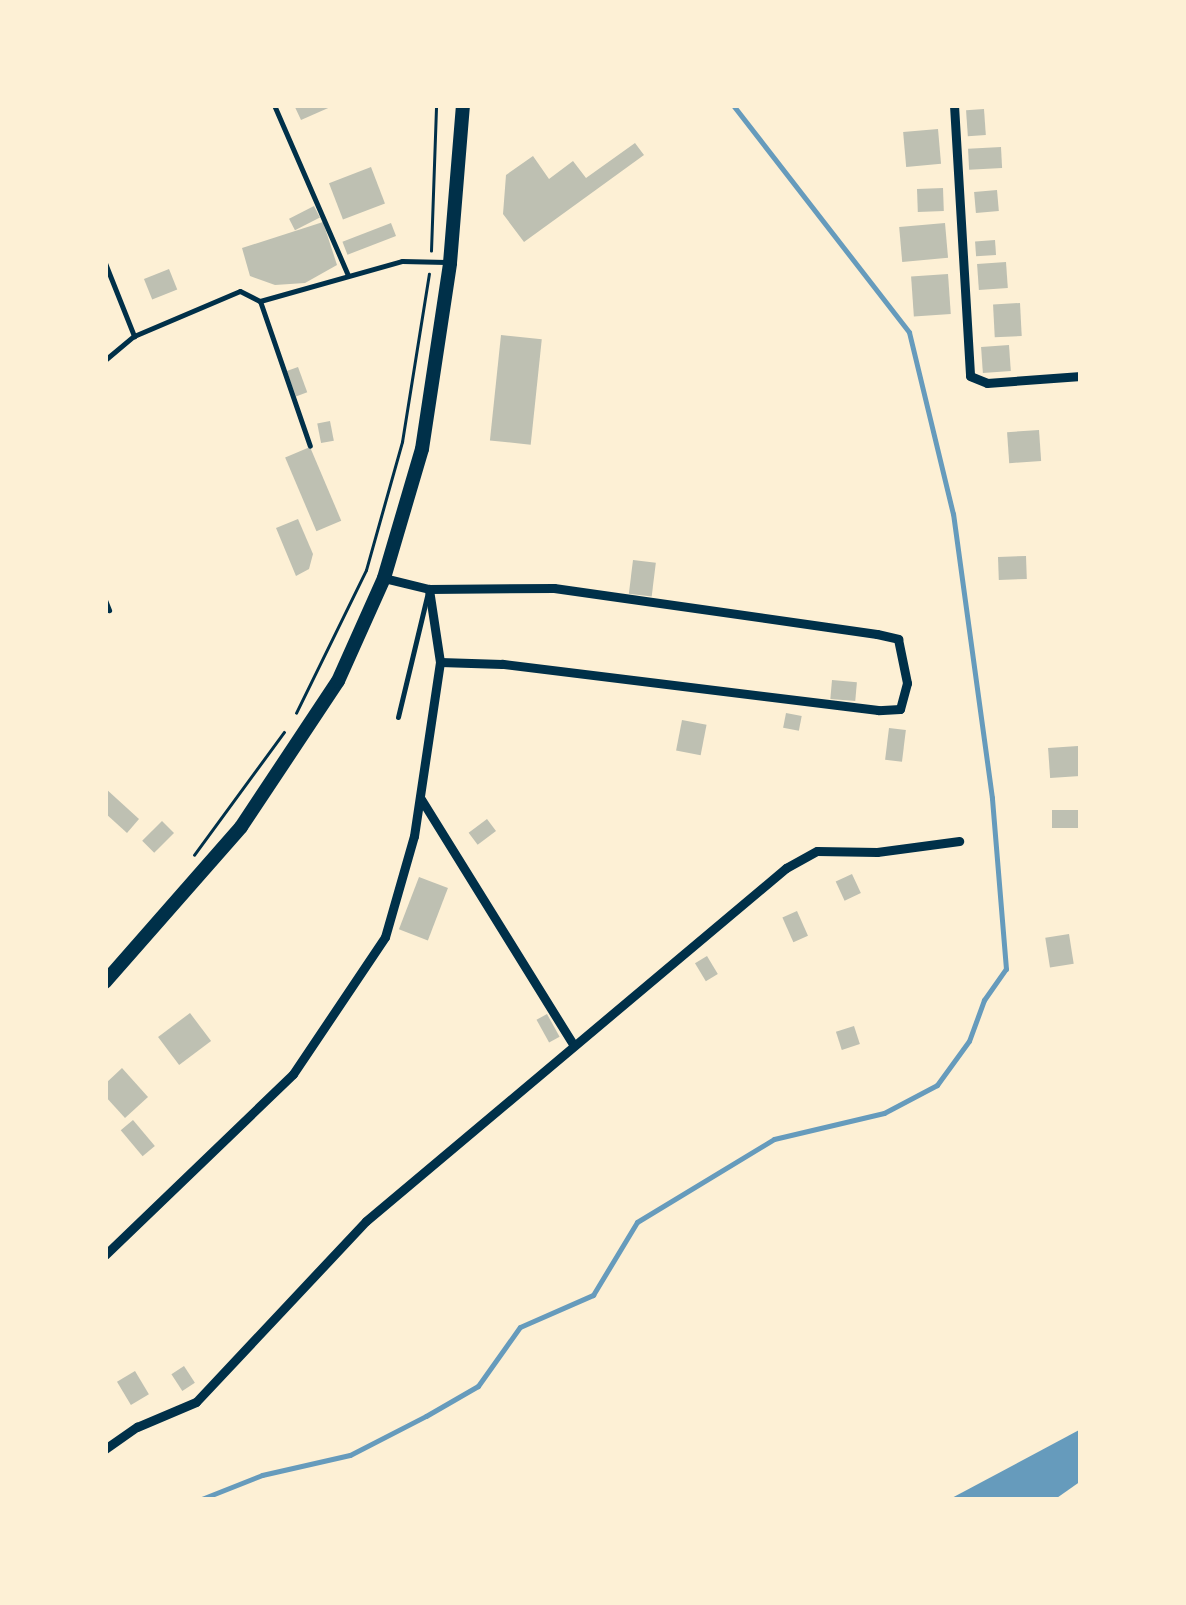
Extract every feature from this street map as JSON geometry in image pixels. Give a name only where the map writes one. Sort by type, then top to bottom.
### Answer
[{"type":"main road","points":[[105,982],[240,827],[338,680],[384,578],[422,448],[450,262],[463,105]]},
{"type":"street","points":[[954,105],[970,376],[987,382],[1081,376]]},
{"type":"street","points":[[384,578],[429,590],[554,588],[877,634],[898,639],[907,683],[900,709],[878,710],[502,664],[440,662]]},
{"type":"street","points":[[105,1255],[294,1074],[385,937],[420,796],[440,662],[429,590]]},
{"type":"street","points":[[420,796],[572,1043]]},
{"type":"street","points":[[105,1449],[136,1427],[196,1402],[366,1220],[726,913],[816,850],[877,852],[959,841]]},
{"type":"lane","points":[[274,105],[348,276]]},
{"type":"lane","points":[[105,360],[134,336],[240,291],[260,301],[402,261],[450,262]]},
{"type":"lane","points":[[105,263],[134,336]]},
{"type":"lane","points":[[260,301],[310,446]]},
{"type":"lane","points":[[398,716],[429,590]]},
{"type":"lane","points":[[105,600],[109,610]]},
{"type":"path","points":[[193,856],[294,717],[366,570],[402,442],[430,262],[436,105]]},
{"type":"water","points":[[1081,1429],[1081,1481],[1054,1500],[948,1500]]},
{"type":"building","points":[[294,105],[335,105],[301,120]]},
{"type":"building","points":[[984,109],[986,135],[968,136],[966,110]]},
{"type":"building","points":[[938,129],[941,164],[906,167],[903,132]]},
{"type":"building","points":[[635,143],[644,155],[524,242],[503,214],[506,175],[533,156],[549,179],[573,161],[586,178]]},
{"type":"building","points":[[1001,147],[1002,168],[969,170],[968,149]]},
{"type":"building","points":[[371,167],[385,203],[343,220],[329,183]]},
{"type":"building","points":[[943,188],[944,211],[918,212],[917,189]]},
{"type":"building","points":[[997,190],[999,211],[976,213],[974,192]]},
{"type":"building","points":[[314,206],[320,218],[295,230],[289,219]]},
{"type":"building","points":[[323,222],[337,265],[305,283],[275,285],[250,276],[242,248]]},
{"type":"building","points":[[391,223],[396,236],[347,255],[342,242]]},
{"type":"building","points":[[945,223],[948,258],[902,262],[899,227]]},
{"type":"building","points":[[995,240],[996,255],[976,256],[975,241]]},
{"type":"building","points":[[1006,262],[1008,288],[979,290],[977,264]]},
{"type":"building","points":[[169,269],[177,289],[152,300],[144,279]]},
{"type":"building","points":[[948,274],[951,314],[914,316],[911,277]]},
{"type":"building","points":[[1020,303],[1022,336],[995,337],[993,304]]},
{"type":"building","points":[[501,335],[542,339],[531,445],[490,440]]},
{"type":"building","points":[[1009,345],[1011,371],[983,373],[981,347]]},
{"type":"building","points":[[298,367],[307,392],[296,396],[287,371]]},
{"type":"building","points":[[330,421],[334,441],[321,443],[317,423]]},
{"type":"building","points":[[1039,430],[1041,461],[1009,463],[1007,432]]},
{"type":"building","points":[[310,447],[341,521],[316,531],[285,458]]},
{"type":"building","points":[[298,519],[313,554],[309,569],[296,576],[276,528]]},
{"type":"building","points":[[1026,556],[1027,579],[999,580],[998,557]]},
{"type":"building","points":[[633,560],[656,563],[652,597],[629,594]]},
{"type":"building","points":[[832,680],[857,682],[855,701],[830,699]]},
{"type":"building","points":[[786,713],[802,716],[799,731],[783,728]]},
{"type":"building","points":[[682,720],[707,725],[701,755],[676,750]]},
{"type":"building","points":[[889,728],[906,730],[902,762],[885,760]]},
{"type":"building","points":[[1078,746],[1080,776],[1050,778],[1048,748]]},
{"type":"building","points":[[105,788],[139,819],[127,833],[105,813]]},
{"type":"building","points":[[1052,810],[1081,810],[1081,828],[1052,828]]},
{"type":"building","points":[[487,819],[496,831],[478,845],[469,833]]},
{"type":"building","points":[[162,821],[174,833],[154,853],[142,841]]},
{"type":"building","points":[[852,874],[861,893],[845,901],[836,882]]},
{"type":"building","points":[[419,877],[448,888],[428,940],[399,929]]},
{"type":"building","points":[[797,911],[808,936],[793,942],[782,918]]},
{"type":"building","points":[[1069,934],[1074,964],[1050,967],[1045,938]]},
{"type":"building","points":[[707,956],[718,974],[706,981],[695,963]]},
{"type":"building","points":[[190,1013],[211,1041],[179,1065],[158,1037]]},
{"type":"building","points":[[547,1014],[560,1037],[549,1043],[537,1020]]},
{"type":"building","points":[[854,1026],[860,1044],[842,1050],[836,1032]]},
{"type":"building","points":[[122,1068],[148,1097],[125,1118],[105,1096],[105,1084]]},
{"type":"building","points":[[133,1120],[155,1146],[143,1156],[121,1130]]},
{"type":"building","points":[[184,1366],[195,1383],[182,1391],[171,1374]]},
{"type":"building","points":[[135,1371],[149,1394],[131,1405],[117,1382]]},
{"type":"waterway","points":[[199,1500],[262,1475],[350,1455],[426,1416],[478,1386],[520,1327],[593,1295],[637,1222],[774,1139],[884,1113],[937,1085],[969,1041],[984,1000],[1006,969],[992,798],[953,514],[909,332],[733,105]]}]
